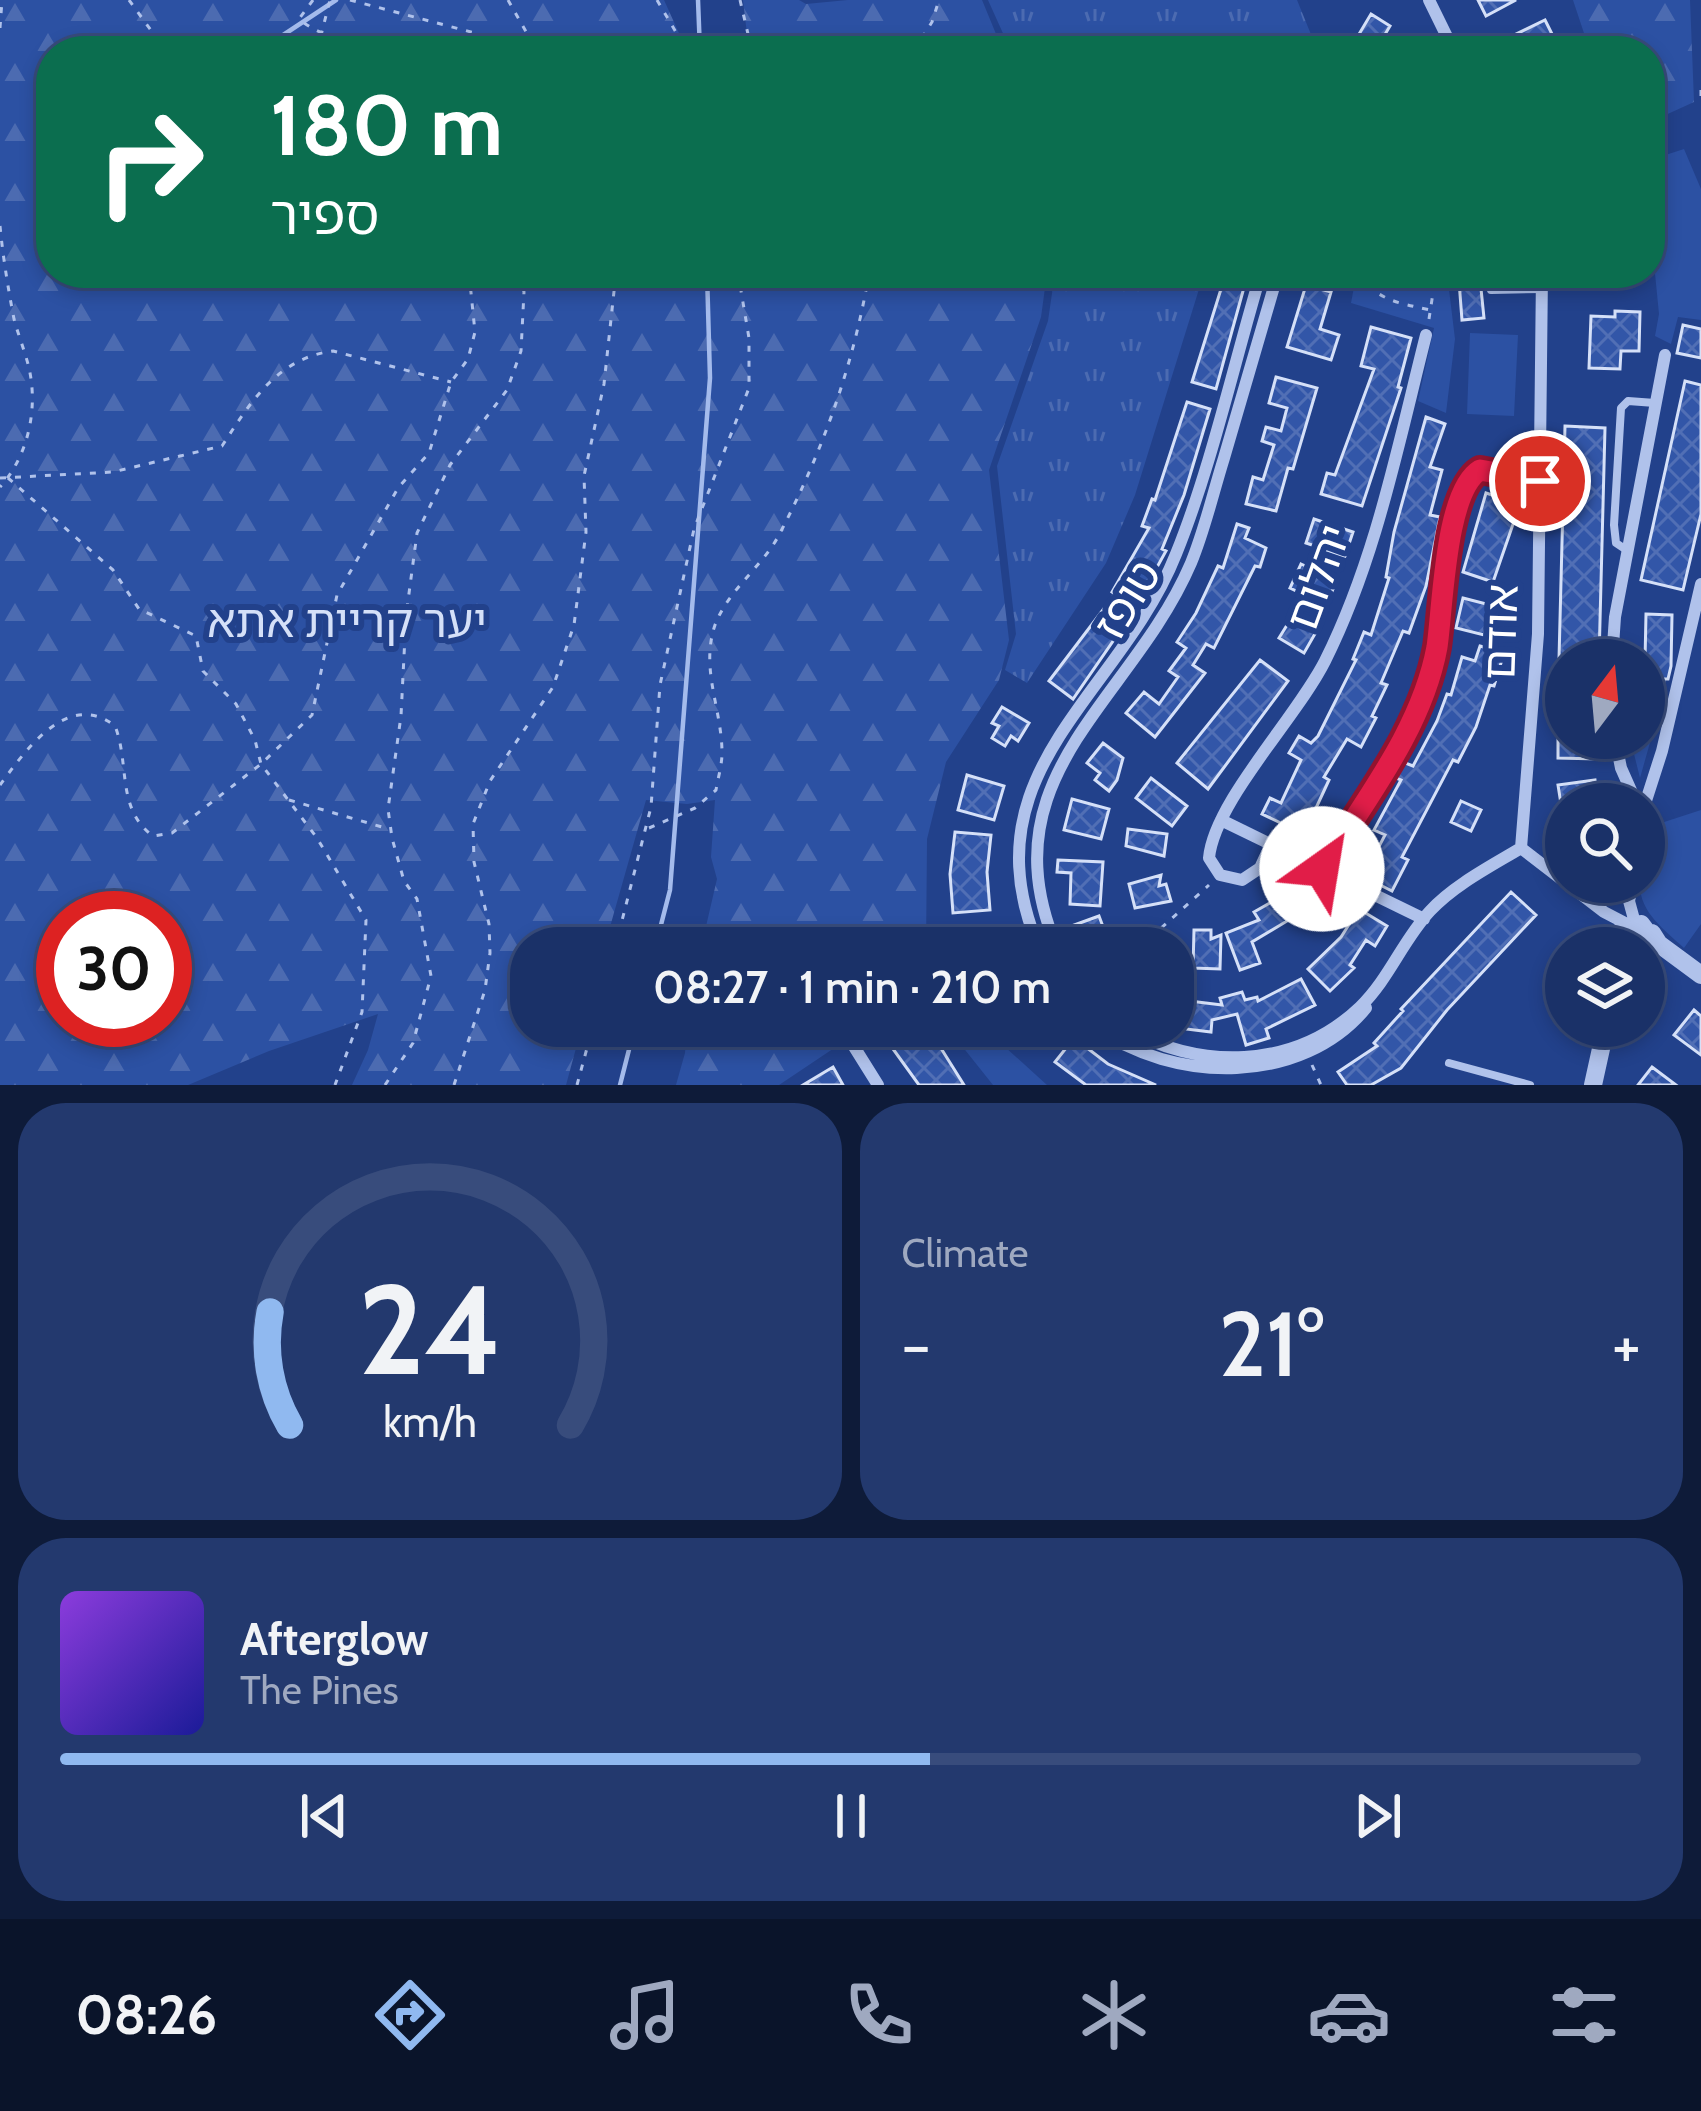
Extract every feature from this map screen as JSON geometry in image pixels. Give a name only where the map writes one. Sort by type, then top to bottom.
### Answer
[{"type":"street","points":[[1429,0],[1447,36]]},
{"type":"street","name":"טופז","points":[[1032,927],[1024,905],[1019,854],[1034,781],[1053,742],[1150,604],[1175,556],[1256,288]]},
{"type":"street","name":"טופז","points":[[1049,927],[1040,902],[1036,854],[1050,787],[1067,751],[1164,613],[1191,563],[1274,288]]},
{"type":"street","name":"אודם","points":[[1521,848],[1535,698],[1543,289]]},
{"type":"street","name":"יהלום","points":[[1221,820],[1302,703],[1346,615],[1367,558],[1426,335]]},
{"type":"street","points":[[1614,639],[1665,355]]},
{"type":"street","points":[[1322,869],[1422,703],[1437,646],[1454,520],[1468,479],[1480,470],[1540,481]]},
{"type":"street","points":[[1650,783],[1662,751],[1701,584]]},
{"type":"street","points":[[1271,844],[1260,868],[1242,880],[1220,875],[1209,857],[1221,820],[1271,844],[1424,919]]},
{"type":"street","points":[[1125,1047],[1216,1076],[1270,1071],[1310,1059],[1352,1028],[1432,908],[1521,848],[1618,927]]},
{"type":"street","points":[[1665,953],[1701,975]]},
{"type":"street","points":[[1665,956],[1680,960]]},
{"type":"street","points":[[1168,1047],[1193,1055],[1244,1058],[1310,1040],[1359,1008],[1378,986]]},
{"type":"street","points":[[854,1047],[878,1085]]},
{"type":"street","points":[[1593,1085],[1601,1047]]},
{"type":"lane","points":[[1491,290],[1543,289]]},
{"type":"lane","points":[[1628,550],[1616,543],[1614,525],[1621,408],[1628,401],[1656,403]]},
{"type":"lane","points":[[1449,1063],[1530,1085]]},
{"type":"path","points":[[0,28],[2,0]]},
{"type":"path","points":[[129,0],[155,36]]},
{"type":"path","points":[[313,0],[299,19],[320,36],[330,0]]},
{"type":"path","points":[[350,0],[486,36]]},
{"type":"path","points":[[508,0],[528,36]]},
{"type":"path","points":[[657,0],[678,36]]},
{"type":"path","points":[[740,0],[748,36]]},
{"type":"path","points":[[923,36],[939,0]]},
{"type":"path","points":[[1701,90],[1701,101]]},
{"type":"path","points":[[0,226],[32,398],[29,432],[0,487]]},
{"type":"path","points":[[0,785],[26,750],[54,724],[89,714],[115,726],[122,743],[127,800],[138,825],[153,836],[172,833],[261,764],[312,715],[337,595],[398,488],[429,453],[452,382],[468,359],[475,332],[471,288]]},
{"type":"path","points":[[386,1085],[413,1043],[431,976],[417,899],[404,881],[388,809],[417,533],[450,465],[507,390],[521,350],[523,288]]},
{"type":"path","points":[[454,1085],[485,990],[490,952],[489,924],[474,862],[473,824],[490,781],[553,687],[574,625],[586,532],[584,476],[604,384],[614,288]]},
{"type":"path","points":[[620,927],[647,829],[660,685],[694,530],[749,388],[749,338],[741,288]]},
{"type":"path","points":[[647,829],[695,808],[716,790],[722,753],[709,650],[716,622],[777,539],[835,411],[866,288]]},
{"type":"path","points":[[1368,288],[1381,298],[1430,310]]},
{"type":"path","points":[[1426,335],[1434,288]]},
{"type":"path","points":[[0,478],[113,472],[222,446],[256,394],[277,374],[314,353],[333,351],[452,382]]},
{"type":"path","points":[[8,478],[113,570],[139,608],[196,636],[203,671],[236,704],[255,740],[261,764],[317,838],[366,920],[362,1012],[335,1085]]},
{"type":"path","points":[[288,799],[391,829]]},
{"type":"path","points":[[1162,927],[1220,875]]},
{"type":"path","points":[[577,1085],[587,1047]]},
{"type":"path","points":[[1310,1059],[1321,1085]]},
{"type":"green space","name":"יער קריית אתא","points":[[0,0],[664,0],[680,36],[36,36],[36,288],[1045,288],[1041,317],[989,470],[1009,640],[999,680],[946,762],[927,839],[926,927],[706,927],[717,879],[711,857],[715,800],[687,804],[646,800],[610,927],[510,927],[510,1047],[576,1047],[566,1085],[352,1085],[378,1014],[188,1085],[0,1085]]},
{"type":"green space","points":[[743,0],[806,4],[982,0],[997,36],[747,36]]},
{"type":"green space","points":[[988,0],[1297,0],[1312,36],[1004,36]]},
{"type":"green space","points":[[1573,0],[1690,0],[1694,102],[1665,115],[1665,36],[1585,36]]},
{"type":"green space","points":[[1684,149],[1701,189],[1701,320],[1678,317],[1671,344],[1655,336],[1656,288],[1665,288],[1665,155]]},
{"type":"green space","points":[[1053,288],[1199,288],[1135,495],[1106,563],[1027,683],[1005,670],[1016,634],[997,466],[1048,321]]},
{"type":"green space","points":[[1354,288],[1449,288],[1455,339],[1446,413],[1418,401],[1434,328],[1351,303]]},
{"type":"green space","points":[[1470,333],[1518,335],[1514,416],[1467,414]]},
{"type":"green space","points":[[1635,759],[1645,759],[1640,778]]},
{"type":"green space","points":[[1701,810],[1701,924],[1684,948],[1644,903],[1665,903],[1665,822]]},
{"type":"green space","points":[[685,1047],[836,1047],[779,1085],[676,1085]]},
{"type":"green space","points":[[963,1047],[1005,1047],[1047,1085],[993,1085]]},
{"type":"building","points":[[1478,0],[1516,0],[1486,16]]},
{"type":"building","points":[[1371,14],[1390,26],[1384,36],[1358,36]]},
{"type":"building","points":[[1545,20],[1553,36],[1512,36]]},
{"type":"building","points":[[1221,288],[1244,288],[1216,389],[1192,382]]},
{"type":"building","points":[[1305,288],[1331,292],[1320,329],[1339,335],[1331,360],[1287,347]]},
{"type":"building","points":[[1460,288],[1481,288],[1484,318],[1462,320]]},
{"type":"building","points":[[1615,311],[1640,312],[1639,351],[1621,351],[1620,369],[1589,368],[1591,316],[1615,317]]},
{"type":"building","points":[[1683,325],[1701,329],[1701,358],[1677,353]]},
{"type":"building","points":[[1371,327],[1411,338],[1401,388],[1362,506],[1321,494],[1327,473],[1335,475],[1374,369],[1361,366]]},
{"type":"building","points":[[1276,377],[1317,388],[1276,511],[1246,504],[1253,477],[1263,480],[1274,445],[1262,441],[1266,427],[1281,431],[1287,408],[1269,403]]},
{"type":"building","points":[[1685,381],[1701,385],[1701,514],[1683,590],[1641,580]]},
{"type":"building","points":[[1187,402],[1210,409],[1162,549],[1166,551],[1129,618],[1073,699],[1049,681],[1115,594],[1149,528],[1142,526]]},
{"type":"building","points":[[1426,417],[1445,424],[1430,467],[1442,470],[1430,515],[1440,517],[1426,586],[1409,633],[1403,631],[1381,683],[1387,685],[1372,716],[1376,718],[1361,747],[1347,739],[1324,777],[1329,780],[1304,834],[1262,814],[1270,798],[1281,803],[1301,760],[1289,753],[1299,736],[1311,743],[1318,736],[1356,660],[1364,632],[1371,635]]},
{"type":"building","points":[[1565,426],[1605,428],[1600,639],[1560,639]]},
{"type":"building","points":[[1486,493],[1520,504],[1493,582],[1463,572]]},
{"type":"building","points":[[1314,519],[1353,532],[1345,556],[1306,543]]},
{"type":"building","points":[[1237,524],[1249,528],[1245,538],[1266,548],[1260,567],[1255,566],[1214,648],[1206,644],[1193,665],[1205,673],[1155,737],[1126,713],[1144,692],[1159,704],[1178,677],[1169,671],[1186,648],[1177,642],[1218,566],[1223,568]]},
{"type":"building","points":[[1301,564],[1337,580],[1326,605],[1290,588]]},
{"type":"building","points":[[1463,598],[1506,609],[1502,626],[1487,623],[1484,635],[1456,628]]},
{"type":"building","points":[[1646,614],[1672,615],[1668,679],[1665,639],[1645,639]]},
{"type":"building","points":[[1292,617],[1316,632],[1304,653],[1279,638]]},
{"type":"building","points":[[1480,646],[1504,653],[1494,686],[1490,685],[1458,762],[1453,760],[1402,857],[1408,860],[1392,891],[1347,868],[1358,848],[1374,856],[1385,835],[1374,830],[1401,780],[1396,778],[1403,762],[1413,766],[1447,694],[1451,695],[1462,657],[1475,661]]},
{"type":"building","points":[[1260,660],[1288,681],[1208,789],[1177,763]]},
{"type":"building","points":[[1002,707],[1029,723],[1018,741],[1011,736],[1005,746],[992,738],[999,726],[992,723]]},
{"type":"building","points":[[1103,743],[1123,758],[1109,791],[1095,780],[1100,773],[1087,763]]},
{"type":"building","points":[[967,775],[1004,786],[994,820],[958,810]]},
{"type":"building","points":[[1151,778],[1187,806],[1172,826],[1136,798]]},
{"type":"building","points":[[1072,799],[1109,809],[1101,839],[1064,830]]},
{"type":"building","points":[[1461,801],[1481,810],[1471,831],[1451,822]]},
{"type":"building","points":[[1128,829],[1167,834],[1164,856],[1126,846]]},
{"type":"building","points":[[955,832],[991,835],[990,910],[953,913],[950,874]]},
{"type":"building","points":[[1058,860],[1103,862],[1100,906],[1070,904],[1071,873],[1057,872]]},
{"type":"building","points":[[1294,867],[1327,884],[1316,904],[1304,897],[1299,906],[1278,895]]},
{"type":"building","points":[[1161,875],[1159,886],[1166,884],[1171,901],[1135,908],[1129,884]]},
{"type":"building","points":[[1511,892],[1536,915],[1447,1010],[1401,1068],[1371,1085],[1347,1085],[1338,1072],[1377,1046],[1374,1043],[1401,1009]]},
{"type":"building","points":[[1275,900],[1287,921],[1252,942],[1260,963],[1240,970],[1226,933],[1259,920],[1254,912]]},
{"type":"building","points":[[1359,909],[1387,926],[1375,946],[1366,940],[1350,965],[1354,968],[1330,991],[1308,969],[1341,937]]},
{"type":"building","points":[[1099,916],[1103,927],[1069,927]]},
{"type":"building","points":[[1194,930],[1211,930],[1211,939],[1221,935],[1220,969],[1194,968]]},
{"type":"building","points":[[1301,979],[1315,1005],[1266,1029],[1269,1038],[1246,1045],[1237,1014],[1212,1020],[1211,1032],[1194,1030],[1194,1002],[1222,1005],[1220,998],[1242,992],[1245,1000],[1257,997],[1258,1001]]},
{"type":"building","points":[[1694,1010],[1701,1016],[1701,1055],[1674,1035]]},
{"type":"building","points":[[892,1047],[940,1047],[964,1085],[919,1085]]},
{"type":"building","points":[[1067,1047],[1086,1047],[1108,1064],[1156,1085],[1086,1085],[1055,1062]]},
{"type":"building","points":[[833,1067],[843,1085],[803,1085]]},
{"type":"building","points":[[1652,1067],[1676,1085],[1638,1085]]},
{"type":"waterway","points":[[282,36],[336,0]]},
{"type":"waterway","points":[[698,0],[699,36]]},
{"type":"waterway","points":[[660,927],[670,890],[710,378],[707,288]]},
{"type":"waterway","points":[[620,1085],[630,1047]]},
{"type":"route","points":[[1322,869],[1422,703],[1437,646],[1454,520],[1468,479],[1480,470],[1540,481]]}]
